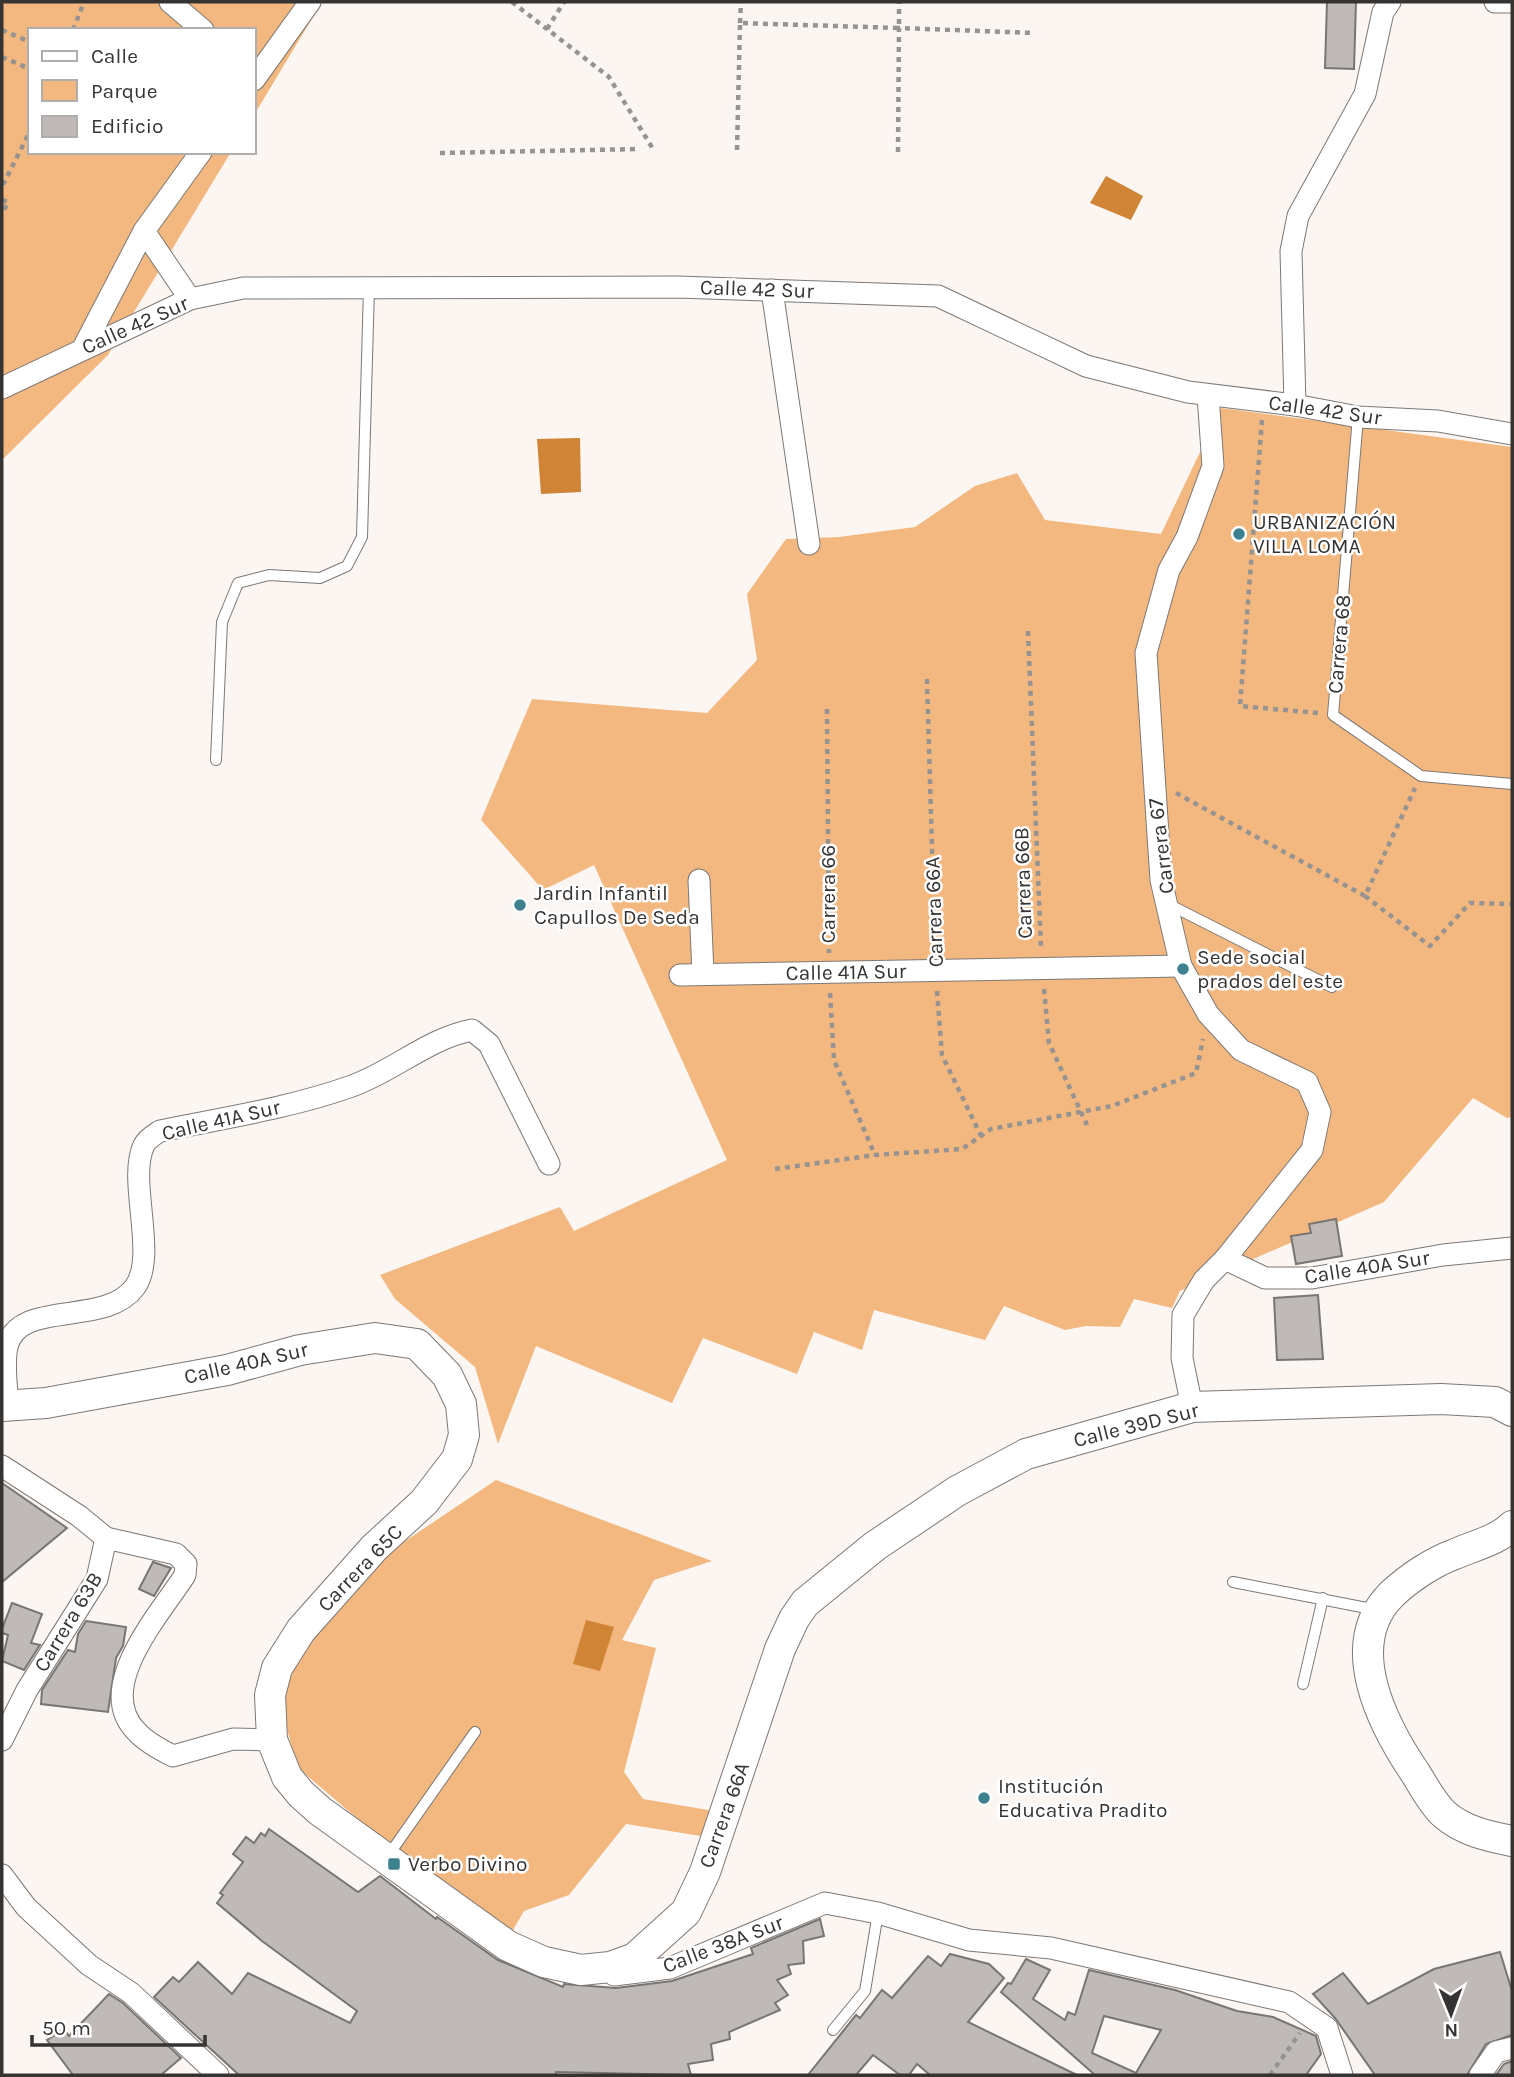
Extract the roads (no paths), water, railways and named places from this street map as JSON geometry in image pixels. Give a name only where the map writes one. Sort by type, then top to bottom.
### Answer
[{"type":"main road","name":"Calle 40A Sur","points":[[5,1406],[46,1404],[227,1370],[300,1350],[374,1338],[417,1344],[447,1375],[461,1404]]},
{"type":"main road","name":"Calle 39D Sur","points":[[805,1603],[885,1539],[957,1491],[1026,1454],[1192,1407],[1441,1399],[1495,1402],[1512,1411]]},
{"type":"main road","name":"Carrera 65C","points":[[272,1740],[270,1695],[277,1668],[301,1630],[374,1548],[424,1502],[457,1459],[464,1435],[461,1404]]},
{"type":"main road","points":[[1512,1526],[1412,1578],[1391,1595],[1379,1611],[1370,1645],[1373,1695],[1390,1736],[1444,1813],[1478,1834],[1512,1841]]},
{"type":"main road","name":"Carrera 66A","points":[[581,1970],[610,1967],[635,1958],[685,1912],[709,1859],[780,1649],[805,1603]]},
{"type":"main road","name":"Calle 38A Sur","points":[[272,1740],[287,1777],[301,1794],[508,1946],[544,1962],[581,1970]]},
{"type":"street","points":[[170,2],[201,28]]},
{"type":"street","points":[[256,75],[310,2]]},
{"type":"street","points":[[1295,405],[1291,251],[1298,216],[1365,94],[1382,12],[1390,2]]},
{"type":"street","points":[[1495,2],[1512,2]]},
{"type":"street","points":[[83,348],[144,231],[200,154]]},
{"type":"street","points":[[144,231],[190,299]]},
{"type":"street","name":"Calle 42 Sur","points":[[2,388],[190,299],[243,288],[678,287],[938,296],[1086,366],[1208,395],[1295,405],[1358,417],[1438,421],[1512,434]]},
{"type":"street","points":[[772,290],[809,544]]},
{"type":"street","name":"Carrera 67","points":[[1192,1407],[1182,1358],[1183,1315],[1204,1280],[1225,1259],[1312,1150],[1320,1112],[1307,1082],[1241,1050],[1208,1014],[1181,966],[1161,880],[1146,653],[1169,570],[1187,537],[1213,466],[1208,395]]},
{"type":"street","points":[[699,880],[703,974]]},
{"type":"street","name":"Calle 41A Sur","points":[[680,975],[1181,966]]},
{"type":"street","name":"Calle 41A Sur","points":[[5,1406],[7,1346],[20,1326],[38,1318],[115,1306],[136,1286],[143,1258],[139,1158],[145,1142],[160,1131],[310,1100],[356,1085],[449,1035],[472,1031],[489,1044],[549,1164]]},
{"type":"street","name":"Calle 40A Sur","points":[[1225,1259],[1265,1278],[1312,1278],[1443,1255],[1512,1248]]},
{"type":"street","points":[[2,1466],[79,1516],[106,1538],[176,1554],[186,1564],[185,1575],[135,1647],[122,1696],[124,1709],[137,1733],[173,1756],[233,1739],[272,1740]]},
{"type":"street","name":"Carrera 63B","points":[[2,1740],[27,1690],[97,1579],[106,1538]]},
{"type":"street","points":[[2,1875],[26,1907],[89,1965],[131,1993],[218,2075]]},
{"type":"street","name":"Calle 38A Sur","points":[[581,1970],[601,1976],[670,1968],[825,1903],[878,1913],[969,1940],[1051,1948],[1289,2002],[1320,2022],[1342,2075]]},
{"type":"street","points":[[1480,2075],[1496,2053],[1512,2048]]},
{"type":"lane","points":[[216,760],[222,622],[238,583],[269,575],[320,578],[347,566],[362,537],[369,288]]},
{"type":"lane","name":"Carrera 68","points":[[1358,417],[1333,715],[1421,776],[1512,784]]},
{"type":"lane","points":[[1168,904],[1332,988]]},
{"type":"lane","points":[[1233,1582],[1379,1611]]},
{"type":"lane","points":[[1303,1684],[1323,1598]]},
{"type":"lane","points":[[387,1858],[475,1732]]},
{"type":"lane","points":[[833,2030],[865,1991],[878,1913]]},
{"type":"place","name":"URBANIZACIÓN VILLA LOMA","points":[[1239,534]]},
{"type":"place","name":"Jardin Infantil Capullos De Seda","points":[[520,905]]},
{"type":"place","name":"Sede social prados del este","points":[[1183,969]]},
{"type":"place","name":"Institución Educativa Pradito","points":[[984,1798]]},
{"type":"place","name":"Verbo Divino","points":[[394,1864]]}]
